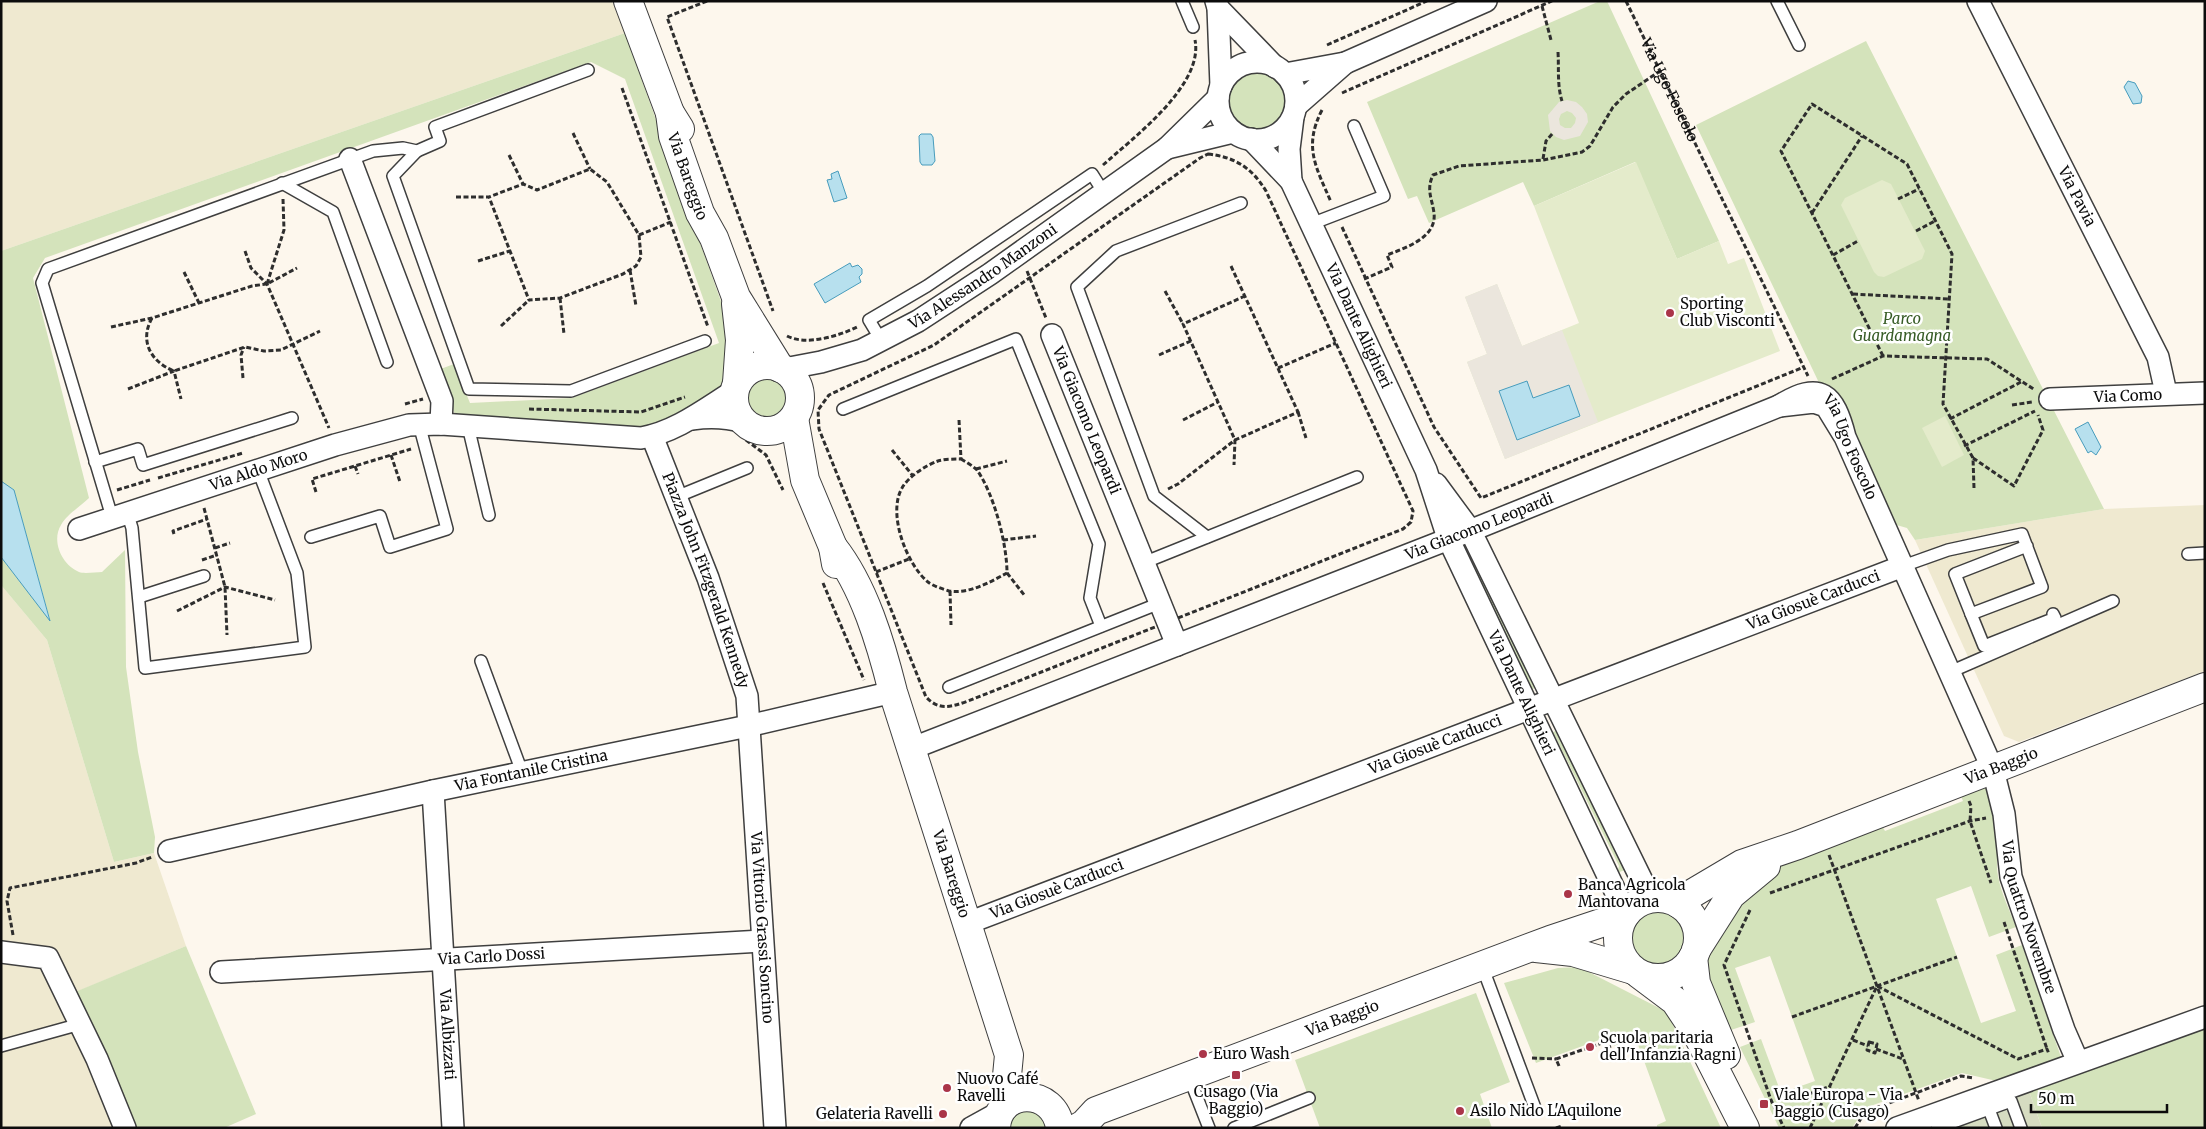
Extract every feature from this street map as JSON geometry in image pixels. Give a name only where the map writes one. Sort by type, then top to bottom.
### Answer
[{"type":"street","name":"Via Bareggio","points":[[628,1],[670,113],[673,136],[700,213],[714,238],[736,297],[782,368],[797,382],[801,400],[794,418],[795,486]]},
{"type":"street","points":[[1220,92],[1228,75],[1238,67],[1250,63],[1263,63],[1280,70],[1346,63],[1486,1]]},
{"type":"street","name":"Via Pavia","points":[[1978,1],[2158,357],[2165,379],[2166,393]]},
{"type":"street","points":[[1217,5],[1222,117],[1242,136],[1268,138],[1283,131],[1294,111],[1346,63]]},
{"type":"street","points":[[1217,5],[1280,70],[1294,89],[1294,111]]},
{"type":"street","name":"Via Alessandro Manzoni","points":[[782,368],[821,362],[862,350],[918,321],[1020,253],[1167,148],[1220,92]]},
{"type":"street","name":"Via Dante Alighieri","points":[[1294,111],[1289,150],[1291,181],[1426,470],[1448,538],[1625,914]]},
{"type":"street","name":"Via Alessandro Manzoni","points":[[1167,148],[1242,136]]},
{"type":"street","name":"Via Dante Alighieri","points":[[1242,136],[1291,181]]},
{"type":"street","points":[[350,159],[442,401],[442,424]]},
{"type":"street","name":"Via Bareggio","points":[[736,297],[740,340],[735,408],[748,430],[795,486],[833,547],[846,564],[882,646],[888,702],[913,748],[1009,1055],[1000,1116]]},
{"type":"street","name":"Via Giacomo Leopardi","points":[[1052,335],[1176,645]]},
{"type":"street","points":[[687,420],[736,387],[749,370],[766,364],[782,368]]},
{"type":"street","name":"Via Giacomo Leopardi","points":[[913,748],[1470,530],[1779,406],[1815,389]]},
{"type":"street","name":"Via Ugo Foscolo","points":[[1815,389],[1831,400],[1839,416],[1845,437],[1994,770]]},
{"type":"street","name":"Via Como","points":[[2050,399],[2166,393],[2205,393]]},
{"type":"street","name":"Via Giacomo Leopardi","points":[[1779,406],[1814,402],[1826,406],[1845,437]]},
{"type":"street","points":[[687,420],[710,416],[727,417],[748,430],[778,430],[794,418]]},
{"type":"street","name":"Via Aldo Moro","points":[[79,529],[198,488],[335,445],[414,424],[442,424],[641,438],[658,434],[687,420]]},
{"type":"street","name":"Piazza John Fitzgerald Kennedy","points":[[658,434],[676,497],[708,578],[748,696],[748,726]]},
{"type":"street","name":"Via Dante Alighieri","points":[[1426,470],[1470,530],[1650,898]]},
{"type":"street","name":"Via Giosuè Carducci","points":[[968,923],[1903,566]]},
{"type":"street","name":"Via Baggio","points":[[1679,904],[1693,893],[1742,864],[1810,841],[2205,688]]},
{"type":"street","name":"Via Fontanile Cristina","points":[[169,850],[522,772],[748,726],[888,702]]},
{"type":"street","name":"Via Vittorio Grassi Soncino","points":[[748,726],[775,1128]]},
{"type":"street","name":"Via Quattro Novembre","points":[[1994,770],[2004,814],[2011,877],[2064,1030],[2078,1062]]},
{"type":"street","name":"Via Albizzati","points":[[433,791],[453,1128]]},
{"type":"street","name":"Via Baggio","points":[[1695,954],[1731,895],[1758,870],[1810,841]]},
{"type":"street","points":[[1745,1128],[1697,1034],[1675,1001],[1635,972],[1623,959],[1617,940],[1618,931],[1625,914],[1637,904],[1650,898],[1666,899],[1679,904],[1689,912],[1695,923],[1698,935],[1695,954],[1696,983],[1720,1043],[1763,1128]]},
{"type":"street","name":"Via Baggio","points":[[1000,1116],[1012,1100],[1023,1097],[1045,1102],[1086,1120],[1189,1077],[1550,940],[1625,914]]},
{"type":"street","name":"Via Carlo Dossi","points":[[221,972],[442,961],[762,941]]},
{"type":"street","name":"Via Baggio","points":[[1534,947],[1573,952],[1635,972]]},
{"type":"street","points":[[9,953],[48,958],[84,1023],[125,1128]]},
{"type":"street","points":[[1635,972],[1657,978],[1671,976],[1684,969],[1695,954]]},
{"type":"street","points":[[1897,1128],[1931,1123],[1987,1102],[2056,1070],[2205,1017]]},
{"type":"street","name":"Via Bareggio","points":[[1009,1055],[1024,1067],[1045,1102],[1056,1113],[1060,1128]]},
{"type":"street","points":[[971,1128],[1000,1116]]},
{"type":"lane","points":[[1182,1],[1193,27]]},
{"type":"lane","points":[[1776,1],[1799,45]]},
{"type":"lane","points":[[588,70],[435,127],[440,141],[417,151],[393,176],[470,389],[571,391],[707,336]]},
{"type":"lane","points":[[1311,224],[1384,196],[1354,126]]},
{"type":"lane","points":[[258,470],[297,573],[305,647],[145,668],[132,528],[119,514],[95,462],[42,283],[48,269],[350,159],[387,148],[403,148],[417,151]]},
{"type":"lane","points":[[881,340],[869,320],[927,286],[1092,174],[1104,193]]},
{"type":"lane","points":[[282,183],[333,212],[387,362]]},
{"type":"lane","points":[[1207,537],[1154,496],[1077,287],[1116,251],[1241,203]]},
{"type":"lane","points":[[843,409],[1016,339],[1098,544],[1090,598],[1101,626]]},
{"type":"lane","points":[[95,462],[138,449],[143,465],[292,418]]},
{"type":"lane","points":[[311,537],[380,516],[390,547],[447,530],[414,424]]},
{"type":"lane","points":[[468,426],[489,516]]},
{"type":"lane","points":[[676,497],[747,468]]},
{"type":"lane","points":[[1143,563],[1357,477]]},
{"type":"lane","points":[[1903,566],[1948,550],[2022,534],[2042,587],[1971,614]]},
{"type":"lane","points":[[1990,541],[1997,558]]},
{"type":"lane","points":[[2027,546],[1955,574],[1984,646],[2055,618],[2053,614]]},
{"type":"lane","points":[[2188,554],[2205,553]]},
{"type":"lane","points":[[139,597],[204,576]]},
{"type":"lane","points":[[1950,672],[2113,602]]},
{"type":"lane","points":[[949,687],[1160,603]]},
{"type":"lane","points":[[481,661],[522,772]]},
{"type":"lane","points":[[1482,966],[1535,1108]]},
{"type":"lane","points":[[1,1046],[84,1023]]},
{"type":"lane","points":[[1189,1077],[1209,1128]]},
{"type":"lane","points":[[1234,1128],[1309,1098]]},
{"type":"lane","points":[[1996,1128],[1987,1102],[2012,1101],[2021,1128]]},
{"type":"path","points":[[707,1],[668,17],[774,315]]},
{"type":"path","points":[[1319,48],[1427,1]]},
{"type":"path","points":[[1340,94],[1552,1]]},
{"type":"path","name":"Via Ugo Foscolo","points":[[1626,1],[1815,389]]},
{"type":"path","points":[[1542,6],[1551,40]]},
{"type":"path","points":[[1092,174],[1154,119],[1178,93],[1192,68],[1197,50],[1193,27]]},
{"type":"path","points":[[1558,52],[1560,70],[1558,88],[1562,102]]},
{"type":"path","points":[[1660,71],[1626,94],[1613,107],[1590,146],[1582,152],[1543,160],[1459,166],[1433,175],[1429,195],[1434,215],[1432,227],[1421,239],[1387,256],[1392,267],[1364,279],[1434,427],[1481,498],[1804,367]]},
{"type":"path","points":[[622,88],[671,222],[707,336]]},
{"type":"path","points":[[1318,171],[1312,156],[1311,140],[1315,124],[1328,104]]},
{"type":"path","points":[[1883,356],[1781,151],[1812,104],[1907,164],[1952,254],[1948,358],[1943,404],[1964,446],[1972,458],[2014,486],[2043,430],[2037,410],[1964,446]]},
{"type":"path","points":[[501,326],[529,300],[560,298],[630,270],[636,266],[641,257],[639,235],[606,182],[590,169],[572,133]]},
{"type":"path","points":[[1543,160],[1546,141],[1553,133]]},
{"type":"path","points":[[1812,213],[1862,136]]},
{"type":"path","points":[[838,390],[934,345],[1208,154],[1223,156],[1244,165],[1256,176],[1266,191]]},
{"type":"path","points":[[509,155],[523,184],[537,190],[590,169]]},
{"type":"path","points":[[267,284],[284,230],[282,183]]},
{"type":"path","points":[[456,196],[489,197],[523,184]]},
{"type":"path","points":[[1898,199],[1919,189]]},
{"type":"path","points":[[489,197],[529,300]]},
{"type":"path","points":[[1916,232],[1935,221]]},
{"type":"path","points":[[639,235],[671,222]]},
{"type":"path","points":[[1833,256],[1858,241]]},
{"type":"path","points":[[245,251],[251,268],[267,284],[335,445]]},
{"type":"path","points":[[478,261],[510,251]]},
{"type":"path","points":[[1020,253],[1052,335]]},
{"type":"path","points":[[1231,266],[1298,412],[1306,438]]},
{"type":"path","points":[[110,326],[152,318],[252,286],[267,284],[297,268]]},
{"type":"path","points":[[630,270],[636,306]]},
{"type":"path","points":[[184,272],[199,304]]},
{"type":"path","points":[[1165,291],[1191,341],[1235,440],[1234,465]]},
{"type":"path","points":[[1852,294],[1950,299]]},
{"type":"path","points":[[1183,324],[1245,296]]},
{"type":"path","points":[[560,298],[564,334]]},
{"type":"path","points":[[152,318],[147,327],[147,348],[160,364],[174,371],[181,400]]},
{"type":"path","points":[[784,333],[788,337],[811,340],[842,333],[869,320]]},
{"type":"path","points":[[128,389],[245,347],[264,351],[281,350],[320,331]]},
{"type":"path","points":[[1159,355],[1191,341]]},
{"type":"path","points":[[1278,368],[1336,343]]},
{"type":"path","points":[[243,378],[240,355],[245,347]]},
{"type":"path","points":[[1815,389],[1883,356],[1987,359],[2050,399]]},
{"type":"path","points":[[1950,419],[2021,382]]},
{"type":"path","points":[[524,408],[641,412],[691,395]]},
{"type":"path","points":[[1182,420],[1218,402]]},
{"type":"path","points":[[653,408],[658,434]]},
{"type":"path","points":[[1154,496],[1178,484],[1235,440],[1298,412]]},
{"type":"path","points":[[959,420],[961,459]]},
{"type":"path","points":[[316,492],[312,479],[415,448],[414,424]]},
{"type":"path","points":[[748,430],[766,455],[795,486]]},
{"type":"path","points":[[892,450],[913,476]]},
{"type":"path","points":[[391,455],[400,482]]},
{"type":"path","points":[[1972,458],[1974,488]]},
{"type":"path","points":[[1007,573],[987,584],[967,590],[950,591],[929,584],[909,559],[898,523],[898,503],[901,488],[913,476],[939,460],[961,459],[976,469],[1001,526],[1007,573],[1024,596]]},
{"type":"path","points":[[976,469],[1007,460]]},
{"type":"path","points":[[355,466],[358,474]]},
{"type":"path","points":[[198,488],[225,588],[227,634]]},
{"type":"path","points":[[174,534],[173,531],[207,519]]},
{"type":"path","points":[[1003,540],[1036,536]]},
{"type":"path","points":[[215,548],[230,543]]},
{"type":"path","points":[[202,560],[217,555]]},
{"type":"path","points":[[876,572],[909,559]]},
{"type":"path","points":[[819,574],[863,674],[888,702],[933,705]]},
{"type":"path","points":[[177,611],[225,588],[275,600]]},
{"type":"path","points":[[950,591],[951,624]]},
{"type":"path","points":[[1763,896],[1970,821]]},
{"type":"path","points":[[1810,841],[1834,870],[1903,1059],[1931,1123]]},
{"type":"path","points":[[9,953],[7,901],[10,888],[136,863],[169,850]]},
{"type":"path","points":[[1751,907],[1724,965],[1771,1100],[1784,1128]]},
{"type":"path","points":[[1792,1017],[1957,956]]},
{"type":"path","points":[[1810,1128],[1853,1040],[1876,986]]},
{"type":"path","points":[[1876,986],[2018,1059],[2046,1049],[2056,1070]]},
{"type":"path","points":[[1853,1040],[1868,1046],[1869,1042],[1877,1044],[1876,1049],[1903,1059]]},
{"type":"path","points":[[1516,1058],[1556,1059],[1608,1041],[1610,1048]]},
{"type":"path","points":[[1556,1059],[1559,1066]]},
{"type":"path","points":[[1801,1097],[1831,1086]]},
{"type":"path","points":[[1556,1128],[1562,1126]]},
{"type":"shaded area","points":[[1,1],[612,1],[625,33],[1,251]]},
{"type":"shaded area","points":[[1567,100],[1576,102],[1587,114],[1588,122],[1580,136],[1564,140],[1556,137],[1550,131],[1548,115],[1559,102]],"holes":[[[1567,111],[1576,118],[1571,128],[1565,128],[1560,125],[1559,119],[1561,114]]]},
{"type":"shaded area","points":[[1497,284],[1522,346],[1562,330],[1598,422],[1505,459],[1467,362],[1487,354],[1465,297]]},
{"type":"shaded area","points":[[2205,505],[2205,671],[2019,742],[2004,736],[1915,540],[2104,509]]},
{"type":"shaded area","points":[[1,585],[47,640],[114,862],[154,853],[186,946],[76,992],[78,1044],[90,1053],[118,1128],[1,1128]]},
{"type":"green space","points":[[1600,1],[1607,1],[1719,241],[1677,259],[1635,162],[1534,206],[1523,182],[1429,223],[1417,196],[1408,199],[1367,102]]},
{"type":"green space","points":[[625,33],[733,335],[733,361],[722,385],[711,400],[650,426],[625,429],[456,417],[438,370],[454,364],[470,403],[572,398],[719,343],[625,79],[591,62],[45,258],[33,278],[89,498],[70,514],[61,525],[58,531],[58,545],[63,558],[68,564],[73,569],[84,573],[102,572],[125,550],[126,667],[138,752],[155,837],[154,853],[114,862],[47,640],[1,585],[1,557],[50,620],[14,490],[1,481],[1,251]]},
{"type":"green space","name":"Parco Guardamagna","points":[[1866,41],[2104,509],[1915,540],[1907,528],[1893,524],[1821,387],[1696,125]]},
{"type":"green space","points":[[1256,71],[1273,76],[1281,84],[1286,101],[1281,118],[1273,126],[1256,131],[1239,126],[1231,118],[1226,101],[1231,84],[1239,76]]},
{"type":"green space","name":"Sporting Club Visconti","points":[[1636,162],[1677,259],[1719,241],[1728,264],[1744,258],[1780,351],[1505,459],[1467,362],[1487,354],[1465,297],[1497,284],[1522,346],[1579,323],[1534,206]]},
{"type":"green space","points":[[1882,180],[1891,184],[1925,251],[1922,259],[1884,277],[1878,276],[1874,272],[1841,205],[1845,198]]},
{"type":"green space","points":[[765,375],[781,380],[788,389],[788,399],[783,409],[775,416],[765,420],[755,417],[747,407],[744,396],[747,386],[751,382]]},
{"type":"green space","points":[[1945,416],[1964,455],[1942,467],[1922,428]]},
{"type":"green space","points":[[1468,552],[1535,688],[1532,689],[1465,553]]},
{"type":"green space","points":[[1556,731],[1622,864],[1630,868],[1617,873],[1619,866],[1553,732]]},
{"type":"green space","points":[[1984,787],[1992,796],[1996,806],[1998,817],[1998,876],[2003,895],[2016,927],[1989,937],[1971,886],[1936,899],[1981,1023],[2016,1011],[1996,955],[2022,945],[2062,1060],[2001,1082],[1962,1073],[1865,1108],[1852,1128],[1779,1128],[1740,1047],[1761,1039],[1781,1093],[1815,1081],[1770,956],[1735,968],[1755,1022],[1725,1032],[1708,998],[1706,965],[1717,931],[1735,899],[1774,870],[1806,854],[1881,824],[1885,831],[1963,801],[1960,794]]},
{"type":"green space","points":[[1651,909],[1663,909],[1678,917],[1686,932],[1686,944],[1678,959],[1663,967],[1651,967],[1636,959],[1628,944],[1628,932],[1636,917]]},
{"type":"green space","points":[[186,946],[256,1114],[224,1128],[132,1128],[75,992]]},
{"type":"green space","points":[[1579,967],[1667,1012],[1721,1128],[1657,1128],[1657,1125],[1666,1121],[1636,1039],[1614,1046],[1610,1036],[1536,1063],[1504,983],[1558,968]]},
{"type":"green space","points":[[1476,993],[1510,1082],[1480,1094],[1492,1128],[1320,1128],[1295,1060]]},
{"type":"green space","points":[[2205,1027],[2205,1128],[2042,1128],[2029,1091]]},
{"type":"green space","points":[[2029,1091],[2042,1128],[1922,1128]]},
{"type":"green space","points":[[1034,1107],[1050,1128],[1006,1128],[1010,1114]]},
{"type":"water","points":[[2128,81],[2135,83],[2142,96],[2141,103],[2133,104],[2124,87]]},
{"type":"water","points":[[921,134],[931,134],[933,137],[935,161],[932,165],[922,165],[920,162],[919,136]]},
{"type":"water","points":[[838,171],[847,198],[834,202],[827,180],[832,179],[831,174]]},
{"type":"water","points":[[850,263],[852,267],[858,265],[862,269],[862,274],[859,277],[861,282],[825,303],[814,284]]},
{"type":"water","points":[[1527,381],[1533,398],[1569,385],[1580,416],[1517,440],[1499,391]]},
{"type":"water","points":[[2088,422],[2101,447],[2096,455],[2091,451],[2088,453],[2075,429]]},
{"type":"water","points":[[1,481],[14,490],[50,621],[1,557]]},
{"type":"place","name":"Sporting Club Visconti","points":[[1670,313]]},
{"type":"place","name":"Banca Agricola Mantovana","points":[[1568,894]]},
{"type":"place","name":"Scuola paritaria dell'Infanzia Ragni","points":[[1590,1047]]},
{"type":"place","name":"Euro Wash","points":[[1203,1054]]},
{"type":"place","name":"Cusago (Via Baggio)","points":[[1236,1075]]},
{"type":"place","name":"Nuovo Café Ravelli","points":[[947,1088]]},
{"type":"place","name":"Viale Europa - Via Baggio (Cusago)","points":[[1764,1104]]},
{"type":"place","name":"Asilo Nido L'Aquilone","points":[[1460,1111]]},
{"type":"place","name":"Gelateria Ravelli","points":[[943,1114]]}]
